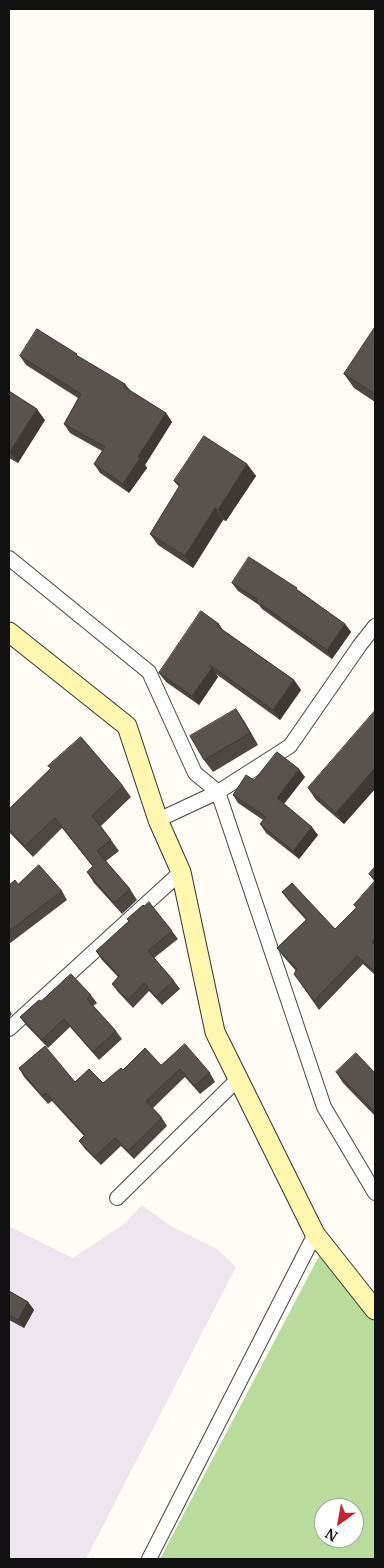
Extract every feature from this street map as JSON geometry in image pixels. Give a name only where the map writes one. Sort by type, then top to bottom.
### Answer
[{"type":"street","points":[[9,558],[149,672],[195,773],[218,792],[324,1107],[375,1193]]},
{"type":"street","points":[[158,820],[218,792],[290,746],[375,626]]},
{"type":"street","points":[[9,632],[127,726],[158,820],[181,872],[215,1032],[315,1234],[375,1310]]},
{"type":"street","points":[[9,1029],[181,872]]},
{"type":"street","points":[[117,1198],[238,1079]]},
{"type":"street","points":[[149,1559],[315,1234]]},
{"type":"shaded area","points":[[142,1205],[171,1226],[217,1249],[236,1267],[86,1559],[9,1559],[9,1226],[73,1258],[124,1224]]},
{"type":"green space","points":[[319,1256],[375,1318],[375,1559],[160,1559]]},
{"type":"building","points":[[375,327],[375,394],[344,374]]},
{"type":"building","points":[[37,329],[125,384],[124,387],[166,413],[123,484],[94,464],[105,447],[64,424],[81,394],[20,356]]},
{"type":"building","points":[[9,391],[37,409],[10,452],[9,451]]},
{"type":"building","points":[[204,436],[247,464],[218,510],[215,508],[185,556],[150,534],[180,485],[174,481]]},
{"type":"building","points":[[249,557],[297,588],[345,624],[327,650],[232,583]]},
{"type":"building","points":[[201,611],[219,624],[217,626],[294,680],[273,710],[210,665],[212,668],[192,696],[159,673]]},
{"type":"building","points":[[236,709],[250,733],[204,760],[190,736]]},
{"type":"building","points":[[374,712],[375,768],[336,813],[308,788]]},
{"type":"building","points":[[81,737],[123,786],[92,816],[111,840],[97,851],[130,889],[114,903],[87,872],[93,866],[55,818],[25,846],[9,829],[9,809],[51,768],[48,766]]},
{"type":"building","points":[[277,752],[299,769],[277,798],[312,827],[293,851],[260,824],[266,817],[233,795],[246,775],[254,780]]},
{"type":"building","points":[[39,865],[62,891],[9,931],[9,885],[15,880],[18,884]]},
{"type":"building","points":[[375,867],[375,880],[369,874]]},
{"type":"building","points":[[375,881],[375,938],[372,942],[375,945],[375,972],[357,956],[314,1001],[294,974],[297,969],[277,948],[307,919],[282,892],[292,883],[335,929],[357,907],[354,905]]},
{"type":"building","points":[[149,902],[172,931],[148,951],[174,981],[156,997],[144,983],[128,1000],[112,984],[119,976],[96,951],[129,921],[127,919]]},
{"type":"building","points":[[71,974],[91,995],[87,999],[116,1031],[93,1052],[64,1019],[42,1040],[20,1017]]},
{"type":"building","points":[[185,1044],[210,1073],[194,1086],[180,1069],[146,1101],[162,1118],[128,1151],[115,1138],[95,1157],[79,1141],[85,1135],[46,1093],[42,1096],[19,1068],[45,1046],[75,1082],[89,1069],[103,1083],[121,1068],[123,1070],[145,1048],[161,1065]]},
{"type":"building","points":[[356,1053],[375,1073],[375,1112],[336,1072]]},
{"type":"building","points":[[9,1291],[28,1302],[18,1320],[9,1315]]}]
